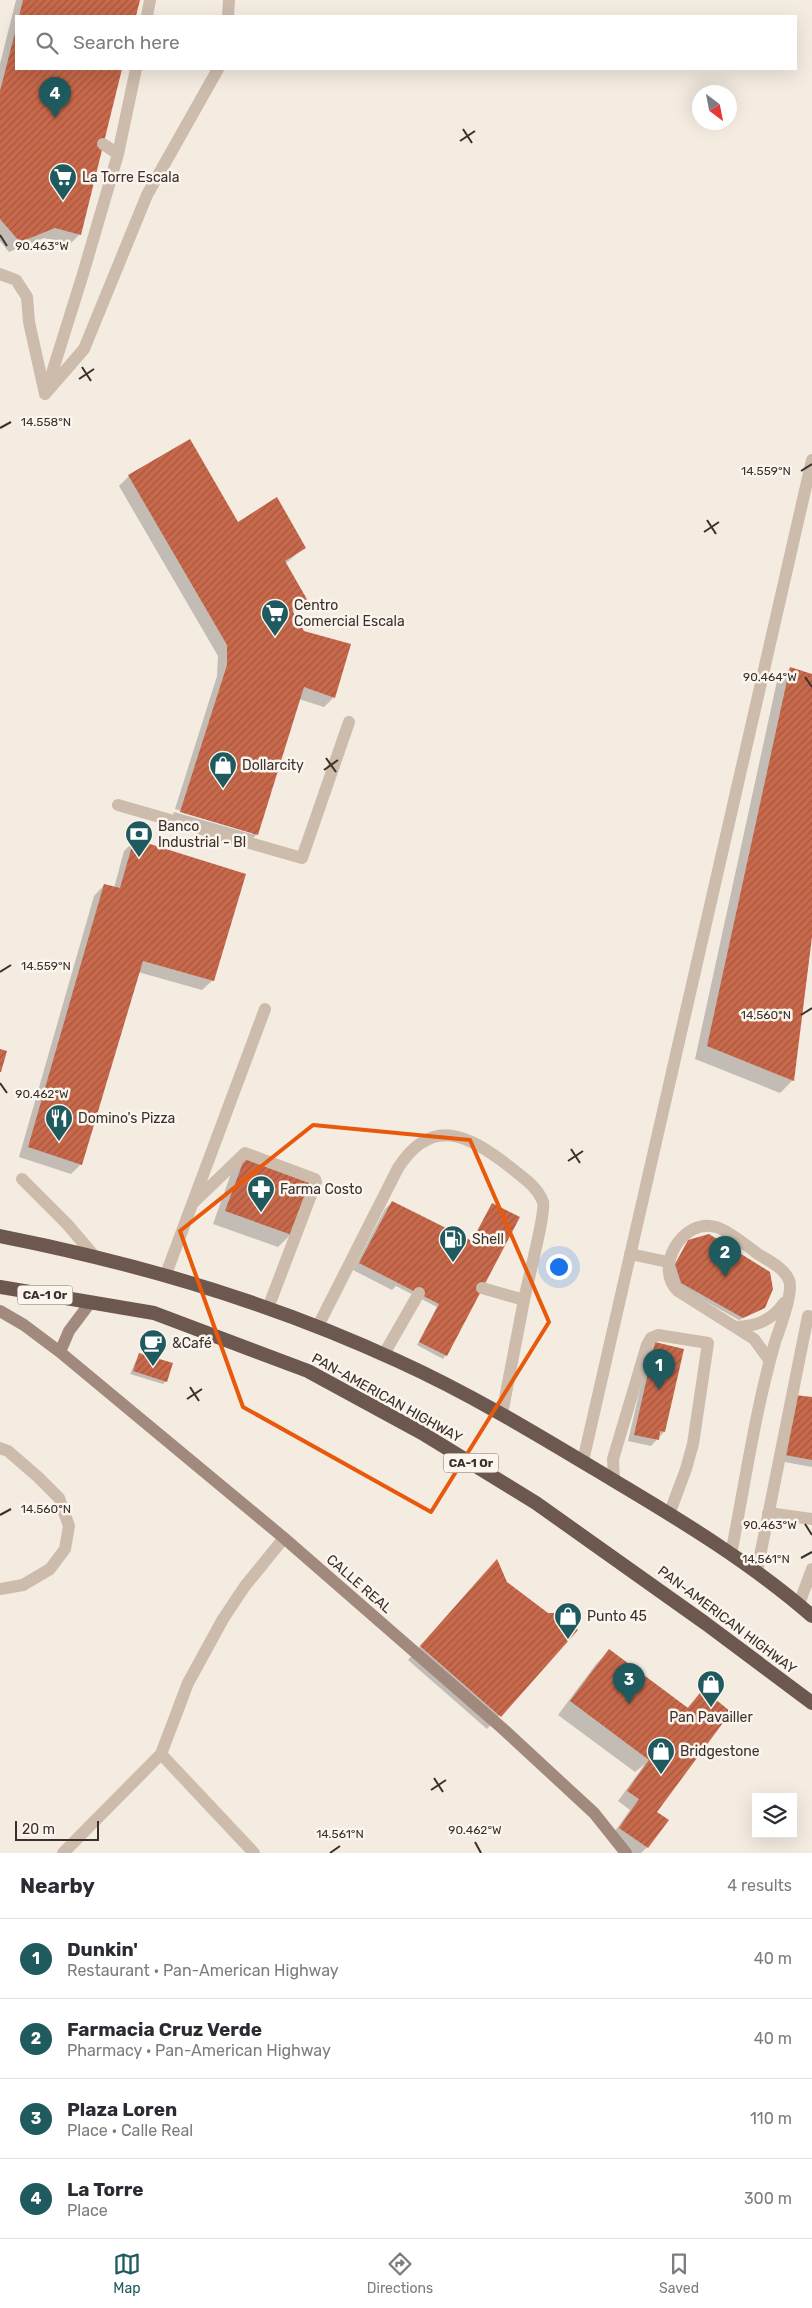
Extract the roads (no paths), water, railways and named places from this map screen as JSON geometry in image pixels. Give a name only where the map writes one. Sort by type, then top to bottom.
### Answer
[{"type":"highway","points":[[0,1236],[166,1274],[318,1326],[384,1354],[502,1414],[670,1512],[756,1571],[812,1615]]},
{"type":"highway","name":"PAN-AMERICAN HIGHWAY","points":[[0,1287],[154,1313],[308,1371],[422,1433],[536,1503],[690,1612],[812,1703]]},
{"type":"main road","points":[[60,1352],[69,1331],[90,1302]]},
{"type":"main road","name":"CALLE REAL","points":[[0,1311],[24,1325],[60,1352],[284,1538],[502,1728],[594,1813],[626,1853]]},
{"type":"street","points":[[147,15],[150,0]]},
{"type":"street","points":[[228,15],[229,0]]},
{"type":"street","points":[[45,394],[118,154],[136,70]]},
{"type":"street","points":[[45,394],[84,349],[147,195],[217,70]]},
{"type":"street","points":[[103,144],[118,154]]},
{"type":"street","points":[[0,274],[16,280],[27,297],[30,322],[45,394]]},
{"type":"street","points":[[583,1461],[812,460]]},
{"type":"street","points":[[118,805],[302,858],[349,722]]},
{"type":"street","points":[[166,1274],[265,1009]]},
{"type":"street","points":[[318,1326],[398,1168],[409,1151],[430,1138],[454,1135],[469,1139],[488,1149],[536,1189],[544,1204],[502,1414]]},
{"type":"street","points":[[193,1203],[245,1153],[315,1179],[316,1182],[268,1308]]},
{"type":"street","points":[[22,1179],[67,1224],[96,1258]]},
{"type":"street","points":[[732,1554],[770,1361],[788,1297],[790,1282],[782,1269],[717,1227],[704,1226],[690,1231],[676,1245],[668,1262],[668,1275],[671,1285],[754,1339],[770,1361]]},
{"type":"street","points":[[630,1254],[668,1262]]},
{"type":"street","points":[[482,1288],[524,1300]]},
{"type":"street","points":[[384,1354],[419,1293]]},
{"type":"street","points":[[735,1327],[751,1326],[766,1322],[777,1312],[788,1297]]},
{"type":"street","points":[[756,1571],[808,1316],[812,1317]]},
{"type":"street","points":[[614,1480],[614,1459],[647,1345],[651,1338],[658,1335],[708,1342],[693,1444],[670,1512]]},
{"type":"street","points":[[0,1448],[8,1451],[38,1476],[59,1498],[69,1526],[65,1549],[50,1569],[23,1585],[0,1589]]},
{"type":"street","points":[[768,1513],[812,1519]]},
{"type":"street","points":[[64,1853],[162,1754],[188,1683],[223,1619],[245,1586],[284,1538]]},
{"type":"street","points":[[799,1604],[812,1569]]},
{"type":"street","points":[[162,1754],[254,1853]]},
{"type":"place","name":"La Torre","points":[[55,118]]},
{"type":"place","name":"La Torre Escala","points":[[63,201]]},
{"type":"place","name":"Centro Comercial Escala","points":[[275,637]]},
{"type":"place","name":"Dollarcity","points":[[223,789]]},
{"type":"place","name":"Banco Industrial - BI","points":[[139,858]]},
{"type":"place","name":"Domino's Pizza","points":[[59,1142]]},
{"type":"place","name":"Farma Costo","points":[[261,1213]]},
{"type":"place","name":"Shell","points":[[453,1263]]},
{"type":"place","name":"Farmacia Cruz Verde","points":[[725,1277]]},
{"type":"place","name":"&Café","points":[[153,1367]]},
{"type":"place","name":"Dunkin'","points":[[659,1390]]},
{"type":"place","name":"Punto 45","points":[[568,1640]]},
{"type":"place","name":"Plaza Loren","points":[[629,1704]]},
{"type":"place","name":"Pan Pavailler","points":[[711,1708]]},
{"type":"place","name":"Bridgestone","points":[[661,1775]]}]
